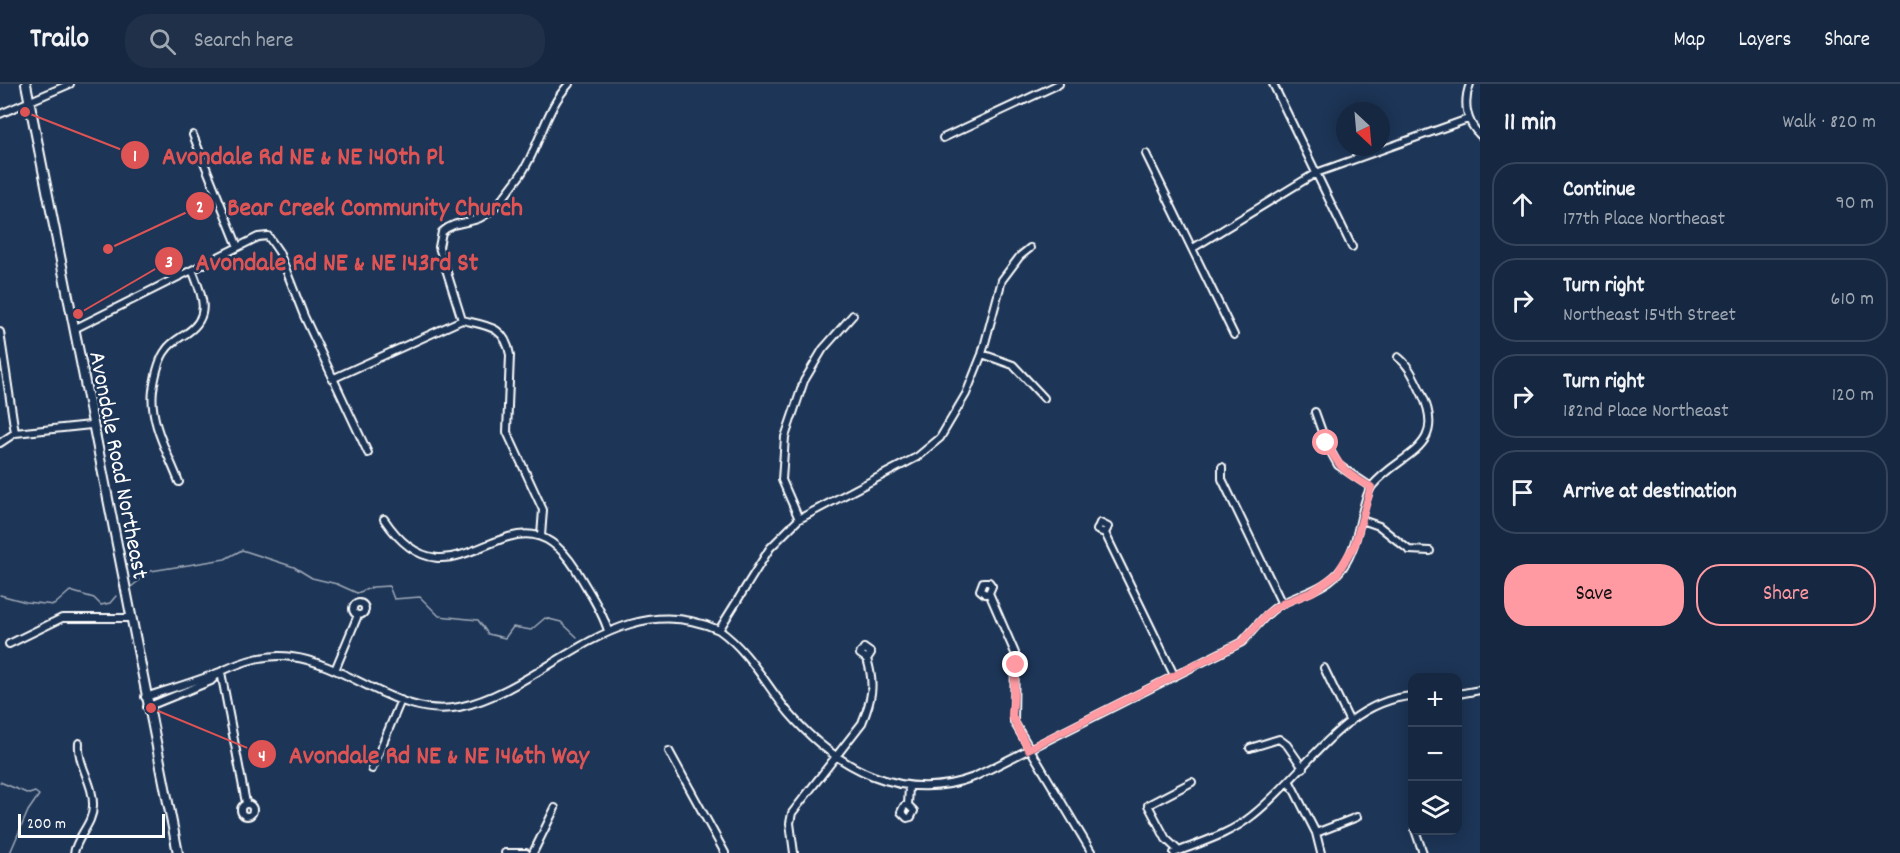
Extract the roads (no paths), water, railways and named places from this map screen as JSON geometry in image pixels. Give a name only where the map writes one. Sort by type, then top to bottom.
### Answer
[{"type":"main road","name":"Avondale Road Northeast","points":[[26,84],[91,425],[178,853]]},
{"type":"street","points":[[0,114],[70,84]]},
{"type":"street","points":[[558,84],[558,95]]},
{"type":"street","points":[[462,320],[439,247],[439,239],[448,227],[484,216],[506,194],[526,166],[558,95],[569,84]]},
{"type":"street","points":[[943,138],[1059,84]]},
{"type":"street","points":[[1273,84],[1352,247]]},
{"type":"street","points":[[1470,84],[1466,97],[1468,119],[1480,135]]},
{"type":"street","points":[[1193,248],[1316,173],[1468,119]]},
{"type":"street","points":[[193,135],[238,247]]},
{"type":"street","points":[[1146,154],[1234,335]]},
{"type":"street","points":[[74,329],[193,272],[258,237],[268,236],[279,252],[332,379],[368,453]]},
{"type":"street","points":[[718,630],[770,548],[799,519],[927,449],[940,438],[958,411],[982,354],[1002,280],[1020,256],[1030,248]]},
{"type":"street","points":[[179,482],[155,422],[153,390],[160,360],[166,349],[194,328],[201,319],[204,302],[193,272]]},
{"type":"street","points":[[799,519],[782,480],[785,437],[804,381],[824,349],[853,315]]},
{"type":"street","points":[[332,379],[462,320],[499,331],[508,345],[510,355],[507,432],[543,510],[541,536]]},
{"type":"street","points":[[0,332],[15,433]]},
{"type":"street","points":[[982,354],[999,358],[1013,365],[1044,398]]},
{"type":"street","points":[[145,697],[221,672],[243,662],[279,656],[312,661],[401,700],[431,708],[457,707],[475,703],[608,631],[647,619],[693,621],[718,630],[746,653],[802,727],[836,756],[865,772],[909,787],[938,788],[954,784],[1242,642],[1268,613],[1282,604],[1312,592],[1337,574],[1355,544],[1371,487],[1416,448],[1429,433],[1431,418],[1425,402],[1407,364],[1398,357]]},
{"type":"street","points":[[1315,412],[1326,443],[1338,465],[1355,479],[1371,487]]},
{"type":"street","points":[[0,443],[15,433],[91,425]]},
{"type":"street","points":[[1222,468],[1222,479],[1282,604]]},
{"type":"street","points":[[384,519],[395,535],[417,554],[433,557],[457,557],[507,536],[528,533],[541,536],[556,544],[573,563],[608,631]]},
{"type":"street","points":[[1362,520],[1379,526],[1409,550],[1430,551]]},
{"type":"street","points":[[1105,533],[1174,675]]},
{"type":"street","points":[[989,593],[1015,653],[1012,716],[1028,749],[1092,853]]},
{"type":"street","points":[[335,670],[358,615]]},
{"type":"street","points":[[9,644],[62,618],[130,618]]},
{"type":"street","points":[[794,853],[790,824],[792,813],[862,723],[873,696],[873,682],[867,659]]},
{"type":"street","points":[[1324,668],[1350,722]]},
{"type":"street","points":[[147,707],[211,681],[221,672]]},
{"type":"street","points":[[221,672],[246,803]]},
{"type":"street","points":[[1462,693],[1480,690]]},
{"type":"street","points":[[1192,782],[1148,805],[1166,839],[1177,852],[1241,824],[1290,782],[1350,722],[1374,704],[1408,697]]},
{"type":"street","points":[[372,769],[401,700]]},
{"type":"street","points":[[1250,748],[1279,739],[1287,745],[1303,768]]},
{"type":"street","points":[[74,853],[93,810],[90,785],[78,754],[79,743]]},
{"type":"street","points":[[669,751],[725,853]]},
{"type":"street","points":[[1290,782],[1316,833],[1321,853]]},
{"type":"street","points":[[908,805],[909,787]]},
{"type":"street","points":[[533,853],[555,808]]},
{"type":"street","points":[[1316,833],[1357,817]]},
{"type":"street","points":[[1416,835],[1423,853]]},
{"type":"street","points":[[505,853],[526,853]]},
{"type":"waterway","points":[[131,587],[151,571],[225,559],[242,550],[294,567],[312,578],[337,584],[357,593],[373,587],[389,586],[394,599],[420,597],[439,616],[478,620],[488,634],[505,638],[513,627],[531,630],[545,618],[561,622],[577,637]]},
{"type":"waterway","points":[[0,595],[26,602],[54,605],[70,591],[94,598],[101,605],[110,603],[116,596]]},
{"type":"waterway","points":[[0,782],[29,794],[35,792],[39,795],[28,811],[10,853]]},
{"type":"place","name":"Avondale Rd NE & NE 140th Pl","points":[[25,112]]},
{"type":"place","name":"Bear Creek Community Church","points":[[108,249]]},
{"type":"place","name":"Avondale Rd NE & NE 143rd St","points":[[78,314]]},
{"type":"place","name":"Avondale Rd NE & NE 146th Way","points":[[151,708]]}]
